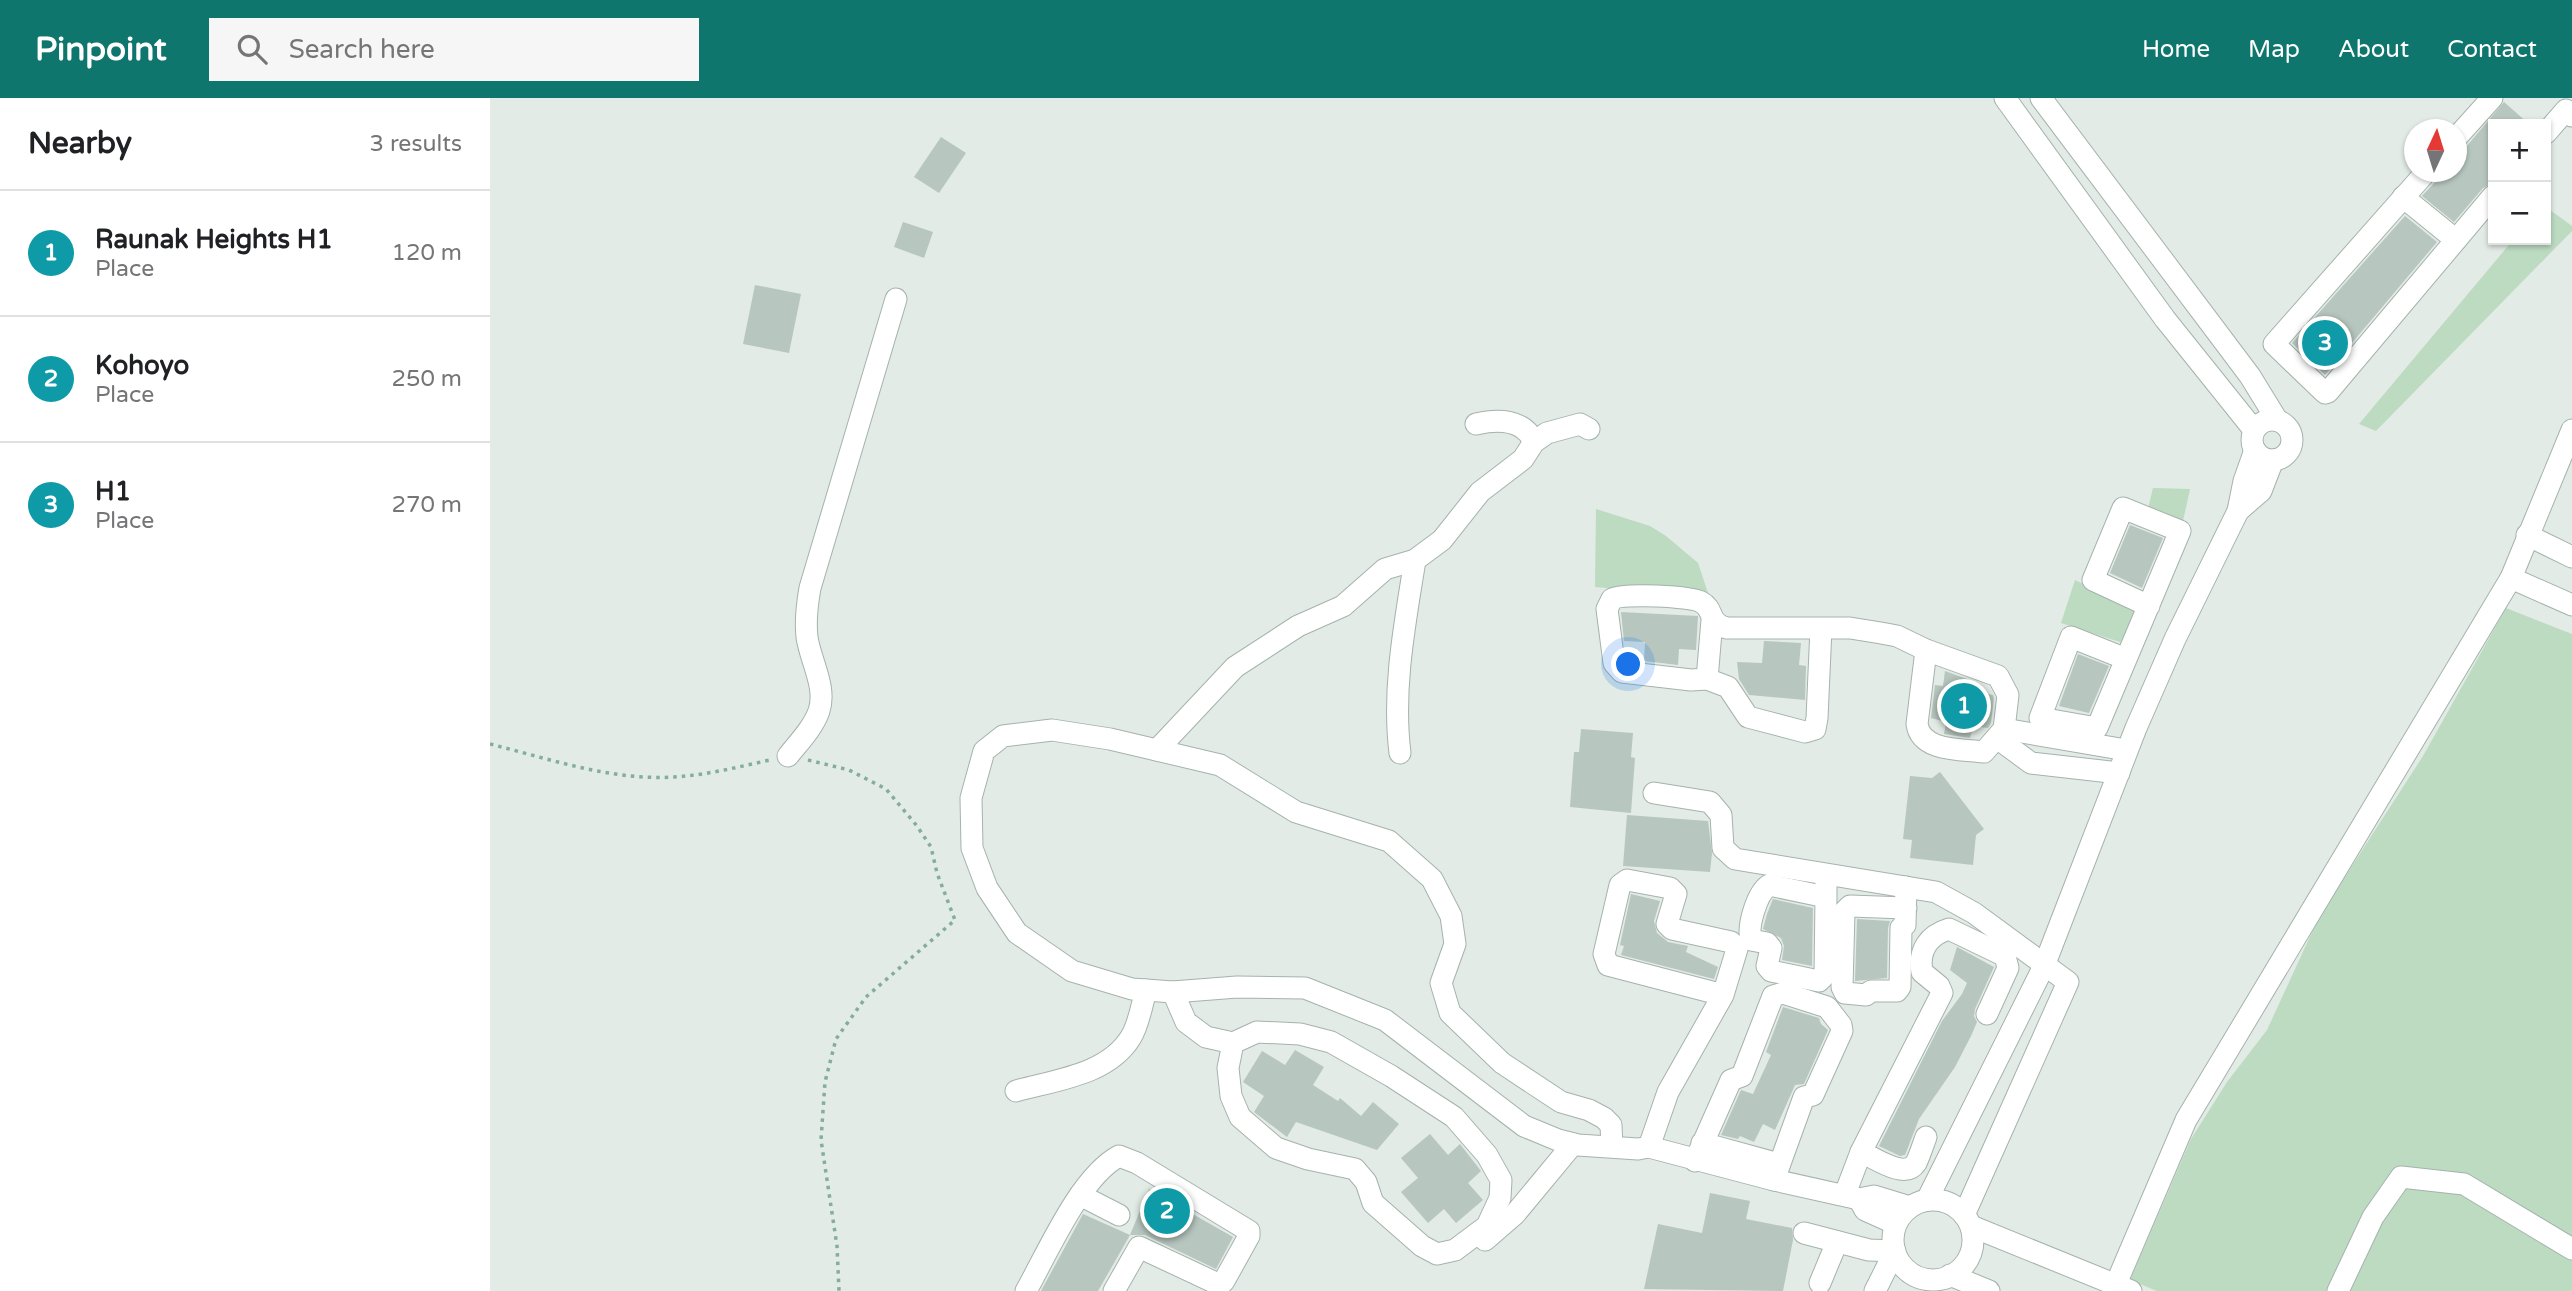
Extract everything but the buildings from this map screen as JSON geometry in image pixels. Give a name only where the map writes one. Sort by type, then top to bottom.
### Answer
[{"type":"street","points":[[2005,98],[2260,447],[2284,456],[2289,451],[2292,438],[2287,427],[2277,420],[2250,376],[2041,98]]},
{"type":"street","points":[[2467,126],[2492,98]]},
{"type":"street","points":[[2551,126],[2563,108]]},
{"type":"street","points":[[2417,182],[2274,344],[2323,393],[2328,392],[2488,201]]},
{"type":"street","points":[[2403,197],[2456,240]]},
{"type":"street","points":[[789,756],[813,723],[820,708],[820,687],[807,638],[806,611],[810,588],[896,299]]},
{"type":"street","points":[[1476,424],[1496,420],[1516,424],[1530,432],[1534,442]]},
{"type":"street","points":[[1989,1291],[1934,1282],[1908,1270],[1899,1261],[1895,1251],[1893,1237],[1896,1224],[1903,1213],[1919,1203],[2044,966],[2126,750],[2175,639],[2238,510],[2244,481],[2260,447],[2264,421],[2277,420]]},
{"type":"street","points":[[1157,750],[1235,667],[1298,626],[1343,606],[1385,569],[1415,560],[1441,540],[1480,492],[1524,459],[1534,442],[1547,433],[1580,424],[1589,429]]},
{"type":"street","points":[[1612,1147],[1611,1125],[1604,1118],[1589,1110],[1561,1102],[1502,1063],[1450,1013],[1441,984],[1455,944],[1451,916],[1432,880],[1389,841],[1296,812],[1220,765],[1110,738],[1052,730],[1003,736],[984,751],[971,798],[972,848],[987,888],[1017,933],[1072,971],[1132,989],[1173,992],[1237,987],[1305,988],[1385,1020],[1524,1126],[1573,1144],[1612,1147],[1638,1149],[1649,1147],[1699,1152],[1777,1172],[1852,1197],[1874,1196],[1919,1203],[1941,1200],[1954,1206],[1968,1221],[2120,1289],[2186,1120],[2511,578],[2526,536],[2572,430]]},
{"type":"street","points":[[2126,659],[2071,636],[2039,718],[2097,729],[2145,616],[2180,531],[2123,509],[2094,580],[2145,616],[2175,639]]},
{"type":"street","points":[[2526,536],[2572,557]]},
{"type":"street","points":[[1400,753],[1398,735],[1401,651],[1415,560]]},
{"type":"street","points":[[2511,578],[2572,605]]},
{"type":"street","points":[[1707,679],[1712,620],[1708,608],[1697,600],[1623,594],[1612,599],[1607,609],[1614,663],[1622,672],[1691,680],[1707,679],[1728,687],[1748,717],[1805,732],[1815,729],[1818,718],[1821,628]]},
{"type":"street","points":[[1712,620],[1727,628],[1850,628],[1897,636],[1926,650],[1998,676],[2008,695],[2001,733],[1984,752],[1934,746],[1920,735],[1917,724],[1926,650]]},
{"type":"street","points":[[2102,716],[2136,728]]},
{"type":"street","points":[[2001,733],[2126,750]]},
{"type":"street","points":[[2001,733],[2031,763],[2119,772]]},
{"type":"street","points":[[1654,793],[1710,802],[1721,815],[1723,848],[1735,859],[1826,875],[1906,898]]},
{"type":"street","points":[[1826,875],[1826,897],[1825,975],[1819,981],[1771,971],[1767,966],[1771,948],[1767,943],[1751,940],[1749,932],[1762,890],[1769,885],[1826,897]]},
{"type":"street","points":[[1649,1147],[1668,1092],[1723,995],[1737,949],[1731,942],[1672,929],[1667,924],[1676,894],[1670,888],[1627,880],[1620,885],[1604,954],[1608,965],[1723,995]]},
{"type":"street","points":[[1906,898],[1905,925],[1901,928],[1898,991],[1871,991],[1866,995],[1845,993],[1842,987],[1844,912],[1850,906],[1936,892],[1974,913],[2068,982],[1968,1221],[1972,1249],[1968,1260],[1934,1282]]},
{"type":"street","points":[[1852,1197],[1861,1152],[1942,993],[1939,986],[1922,972],[1919,959],[1936,933],[1949,929],[2005,956],[2008,968],[1987,1014]]},
{"type":"street","points":[[1016,1091],[1092,1070],[1119,1051],[1132,1036],[1146,990]]},
{"type":"street","points":[[1173,992],[1186,1022],[1206,1037],[1233,1043],[1257,1032],[1300,1034],[1331,1042],[1391,1076],[1454,1117],[1487,1155],[1501,1180],[1500,1198],[1487,1226],[1455,1250],[1437,1254],[1422,1246],[1373,1203],[1366,1182],[1355,1169],[1308,1159],[1276,1148],[1240,1117],[1231,1096],[1228,1068],[1233,1043]]},
{"type":"street","points":[[1699,1152],[1731,1080],[1742,1076],[1773,996],[1783,993],[1827,1007],[1841,1025],[1842,1031],[1813,1095],[1804,1097],[1777,1172]]},
{"type":"street","points":[[1861,1152],[1900,1170],[1909,1169],[1915,1164],[1926,1137]]},
{"type":"street","points":[[1485,1240],[1515,1214],[1573,1144]]},
{"type":"street","points":[[1027,1291],[1080,1195],[1107,1162],[1119,1156],[1137,1163],[1249,1231],[1249,1236],[1220,1285],[1139,1247],[1114,1291]]},
{"type":"street","points":[[2338,1291],[2373,1217],[2401,1177],[2464,1184],[2572,1248]]},
{"type":"street","points":[[1080,1195],[1119,1215]]},
{"type":"street","points":[[1852,1197],[1865,1210],[1896,1224]]},
{"type":"street","points":[[1804,1233],[1869,1250],[1895,1251]]},
{"type":"street","points":[[1820,1283],[1837,1242]]},
{"type":"street","points":[[1875,1291],[1895,1251]]},
{"type":"path","points":[[490,744],[613,774],[673,777],[723,771],[789,756],[849,770],[886,789],[917,825],[931,847],[937,873],[955,920],[866,996],[836,1040],[825,1082],[821,1140],[837,1246],[839,1291]]},
{"type":"green space","points":[[2551,211],[2572,226],[2572,231],[2376,431],[2359,424],[2509,245],[2551,245]]},
{"type":"green space","points":[[2153,488],[2190,489],[2183,521],[2147,513]]},
{"type":"green space","points":[[1596,509],[1650,526],[1666,536],[1698,563],[1709,596],[1595,587]]},
{"type":"green space","points":[[2075,580],[2138,610],[2126,644],[2061,623]]},
{"type":"green space","points":[[2506,608],[2572,634],[2572,1291],[2157,1291],[2130,1280],[2191,1139],[2227,1082],[2267,1030],[2319,917],[2423,756]]},
{"type":"place","name":"H1","points":[[2325,343]]},
{"type":"place","name":"Raunak Heights H1","points":[[1964,706]]},
{"type":"place","name":"Kohoyo","points":[[1167,1211]]}]
